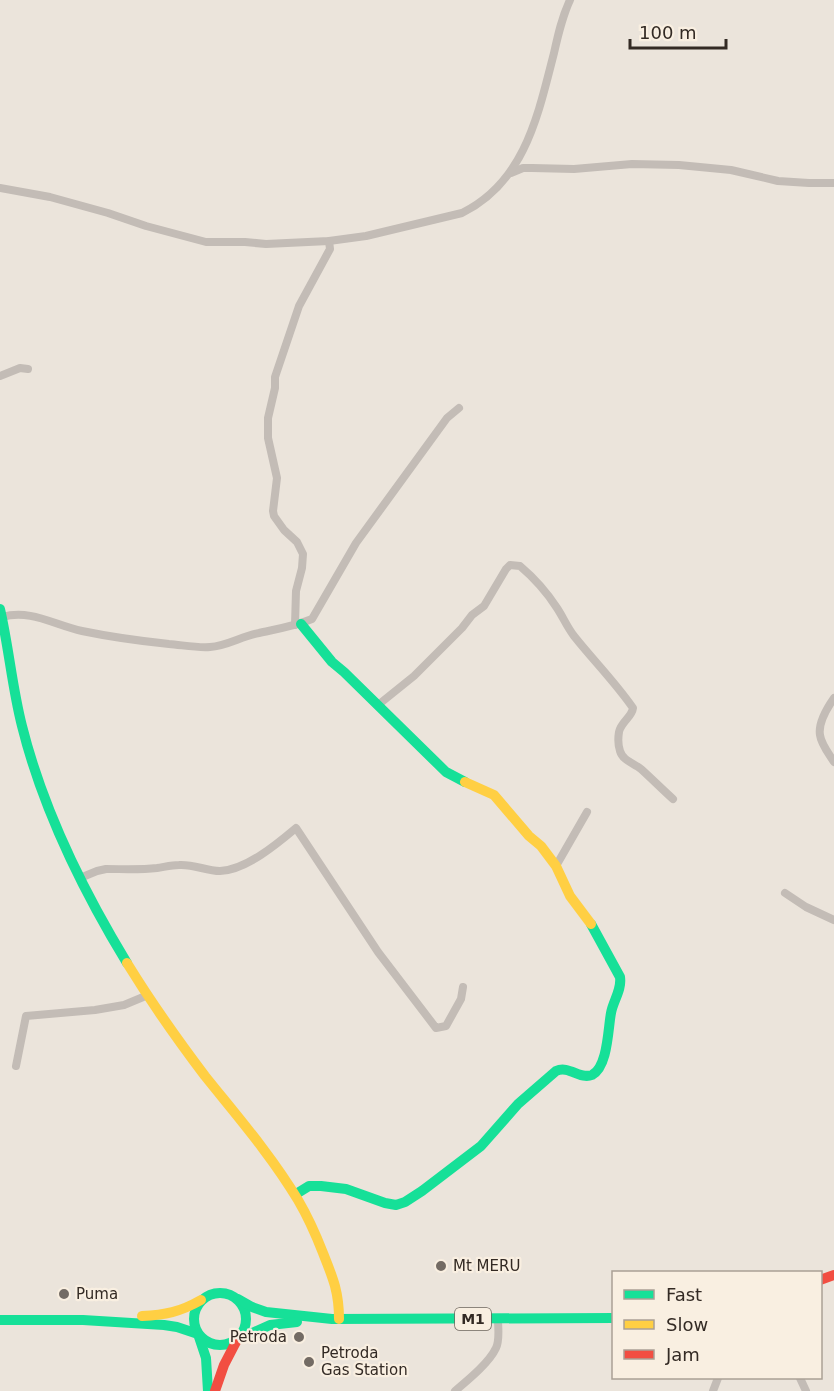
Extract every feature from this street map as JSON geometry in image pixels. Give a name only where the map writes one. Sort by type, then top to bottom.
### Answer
[{"type":"main road","points":[[1,613],[2,634],[23,733],[50,813],[80,878],[148,995],[186,1051],[268,1154],[296,1194],[310,1219],[335,1285],[338,1295],[336,1319]]},
{"type":"main road","points":[[296,1194],[309,1186],[321,1186],[346,1189],[396,1205],[422,1191],[481,1146],[518,1104],[556,1071],[566,1069],[585,1076],[592,1075],[599,1069],[606,1050],[611,1011],[621,982],[590,921],[566,890],[556,866],[541,846],[529,836],[494,795],[457,779],[447,772],[332,662],[298,625]]},
{"type":"main road","name":"M1","points":[[84,1320],[174,1314],[213,1294],[222,1293],[266,1312],[336,1319]]},
{"type":"main road","points":[[205,1298],[194,1315],[206,1358],[208,1391]]},
{"type":"main road","points":[[215,1391],[224,1362],[243,1333],[247,1320],[244,1306],[238,1299]]},
{"type":"main road","name":"M1","points":[[0,1320],[84,1320],[164,1325],[198,1334],[210,1343],[219,1346],[270,1324],[336,1319],[612,1318]]},
{"type":"street","points":[[0,188],[59,199],[206,242],[266,244],[329,241],[366,236],[462,213],[476,207],[511,173],[531,132],[539,109],[561,25],[570,0]]},
{"type":"street","points":[[511,173],[523,168],[574,169],[632,164],[679,165],[731,170],[778,181],[834,183]]},
{"type":"street","points":[[298,625],[296,591],[303,554],[297,542],[274,516],[277,478],[268,438],[268,418],[275,388],[274,377],[280,359],[299,306],[330,249],[329,241]]},
{"type":"street","points":[[0,376],[20,368],[28,369]]},
{"type":"street","points":[[1,613],[23,614],[98,635],[204,647],[225,644],[243,636],[298,625],[312,619],[356,543],[447,418],[459,408]]},
{"type":"street","points":[[378,705],[414,676],[472,615],[484,606],[506,568],[510,565],[520,566],[536,581],[558,608],[565,623],[633,708],[633,712],[619,730],[620,753],[629,762],[638,766],[673,799]]},
{"type":"street","points":[[834,698],[826,710],[819,732],[834,762]]},
{"type":"street","points":[[556,866],[587,812]]},
{"type":"street","points":[[80,878],[106,869],[178,865],[226,870],[243,865],[260,855],[296,828],[378,952],[436,1028],[446,1026],[461,999],[464,987]]},
{"type":"street","points":[[785,893],[806,907],[834,920]]},
{"type":"street","points":[[16,1066],[26,1016],[95,1010],[124,1005],[148,995]]},
{"type":"street","points":[[455,1391],[479,1369],[495,1349],[498,1338],[498,1319]]},
{"type":"traffic: fast","points":[[0,609],[19,711],[41,788],[80,878],[127,963]]},
{"type":"traffic: fast","points":[[301,624],[332,662],[446,772],[465,782]]},
{"type":"traffic: fast","points":[[296,1194],[309,1186],[321,1186],[346,1189],[385,1203],[396,1205],[405,1202],[481,1146],[518,1104],[556,1071],[565,1070],[583,1076],[592,1075],[597,1071],[604,1056],[620,977],[591,924]]},
{"type":"traffic: fast","points":[[215,1293],[225,1293],[239,1300],[246,1319],[239,1338],[225,1345],[215,1345],[205,1341],[198,1334],[194,1324],[194,1314],[198,1304],[205,1297],[215,1293]]},
{"type":"traffic: fast","points":[[238,1299],[266,1312],[332,1319],[612,1318]]},
{"type":"traffic: fast","points":[[0,1320],[83,1320],[164,1325],[198,1334]]},
{"type":"traffic: fast","points":[[239,1339],[270,1325],[297,1322]]},
{"type":"traffic: fast","points":[[198,1334],[206,1358],[208,1391]]},
{"type":"traffic: slow","points":[[465,782],[494,795],[529,836],[541,846],[556,866],[570,896],[591,924]]},
{"type":"traffic: slow","points":[[127,963],[184,1048],[288,1183],[315,1233],[332,1278],[337,1293],[339,1319]]},
{"type":"traffic: slow","points":[[142,1316],[172,1312],[201,1300]]},
{"type":"traffic: jam","points":[[822,1279],[834,1275]]},
{"type":"traffic: jam","points":[[215,1391],[224,1365],[237,1340]]},
{"type":"place","name":"Mt MERU","points":[[441,1266]]},
{"type":"place","name":"Puma","points":[[64,1294]]},
{"type":"place","name":"Petroda","points":[[299,1337]]},
{"type":"place","name":"Petroda Gas Station","points":[[309,1362]]}]
